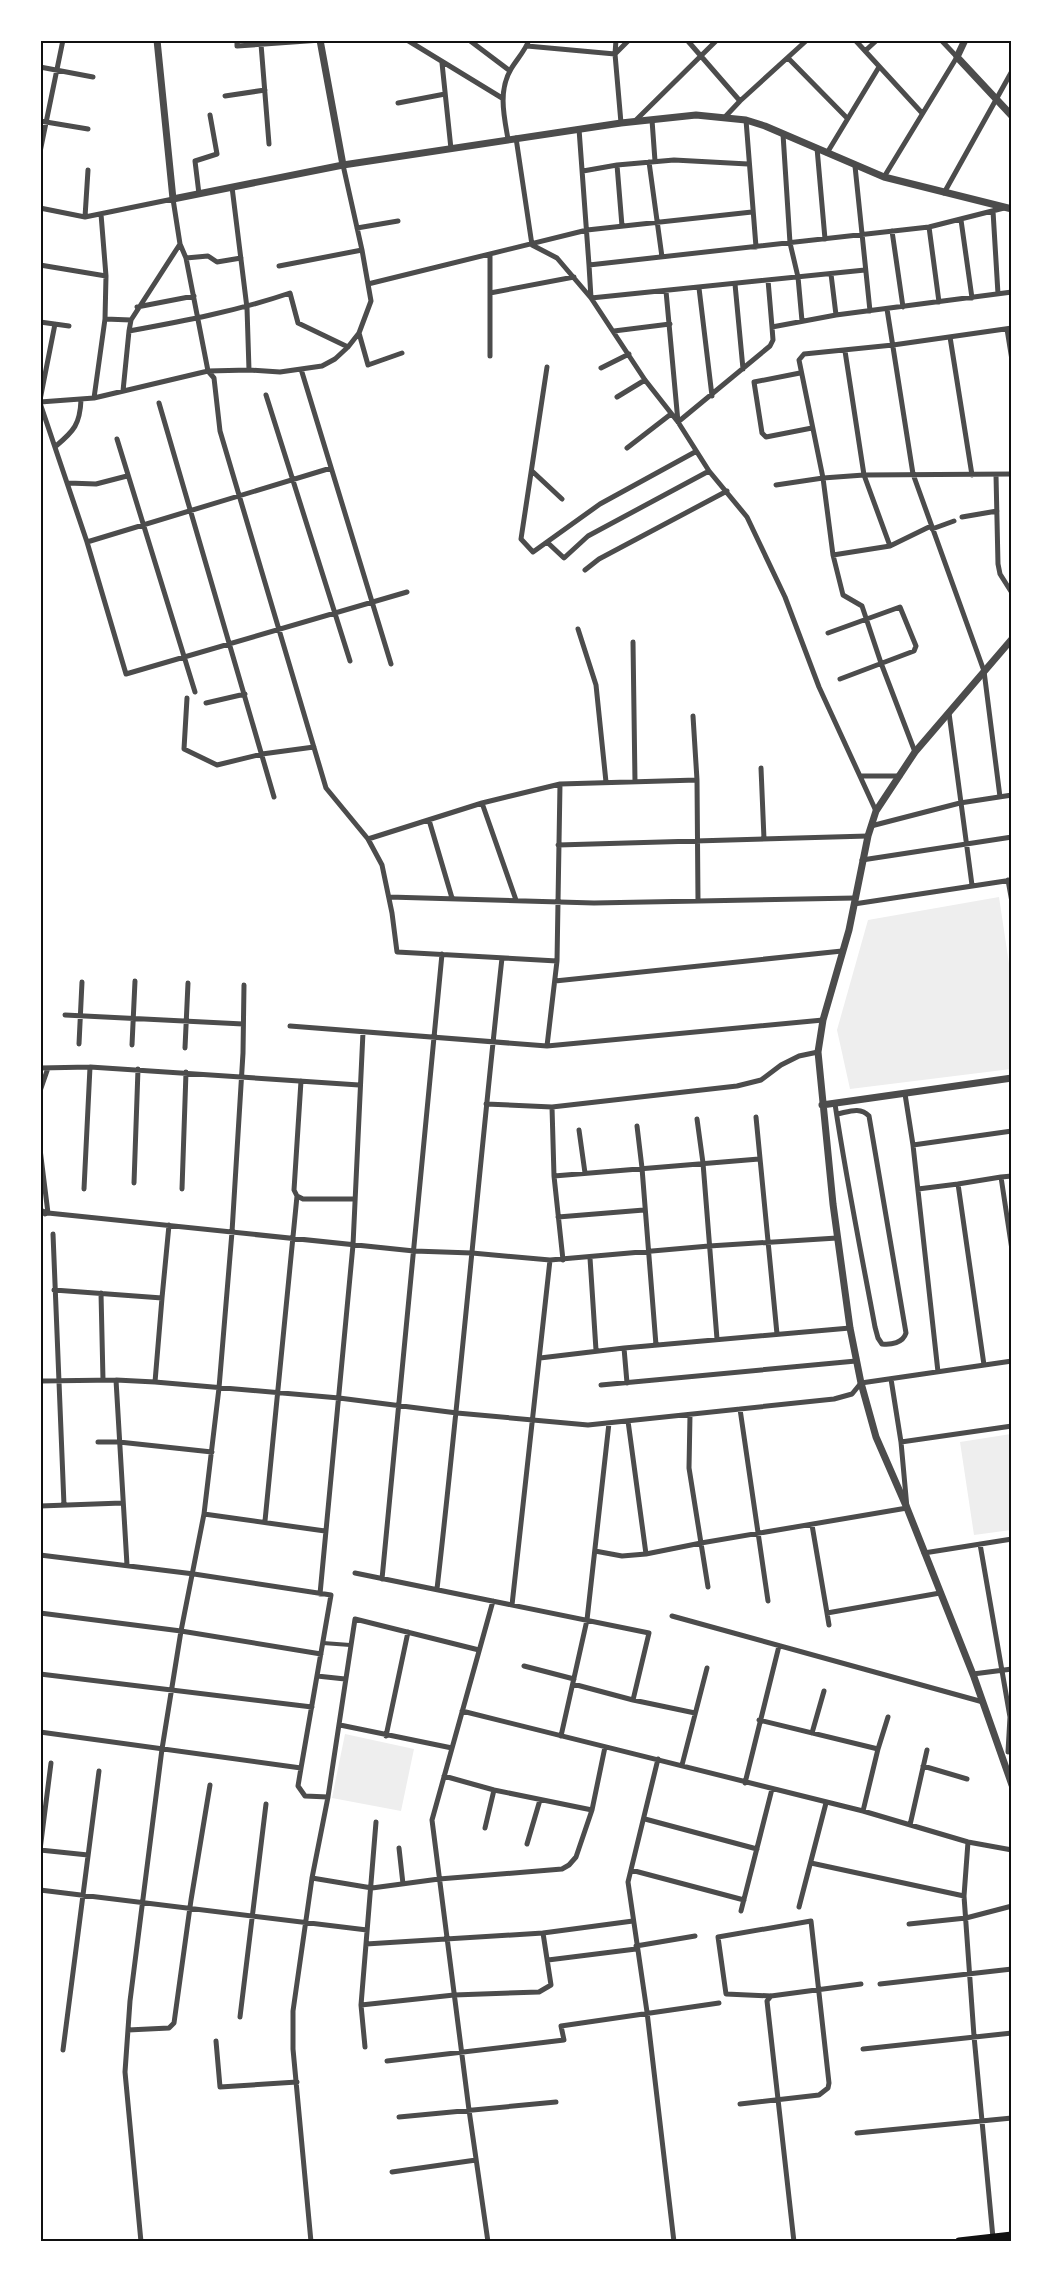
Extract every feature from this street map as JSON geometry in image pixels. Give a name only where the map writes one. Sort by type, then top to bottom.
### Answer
[{"type":"highway","points":[[958,2241],[1011,2236]]},
{"type":"street","points":[[40,152],[48,122],[63,40]]},
{"type":"street","points":[[157,40],[173,199],[180,244],[186,258],[208,371],[214,378],[220,431],[326,788],[368,839],[382,865],[397,952],[557,961]]},
{"type":"street","points":[[40,402],[94,398],[208,371],[280,372],[322,366],[335,359],[359,333],[371,301],[320,40],[237,46],[237,40]]},
{"type":"street","points":[[407,40],[441,63],[502,98]]},
{"type":"street","points":[[469,40],[510,71]]},
{"type":"street","points":[[616,40],[615,54],[621,123]]},
{"type":"street","points":[[615,54],[629,40]]},
{"type":"street","points":[[687,40],[741,101]]},
{"type":"street","points":[[634,122],[717,40]]},
{"type":"street","points":[[724,118],[807,40]]},
{"type":"street","points":[[855,40],[922,113]]},
{"type":"street","points":[[865,51],[878,40]]},
{"type":"street","points":[[940,40],[1011,116]]},
{"type":"street","points":[[884,177],[965,40]]},
{"type":"street","points":[[508,139],[502,98],[510,71],[528,43],[615,54]]},
{"type":"street","points":[[261,44],[269,144]]},
{"type":"street","points":[[788,58],[847,118]]},
{"type":"street","points":[[441,63],[451,149]]},
{"type":"street","points":[[40,67],[93,77]]},
{"type":"street","points":[[827,153],[879,67]]},
{"type":"street","points":[[944,193],[1011,71]]},
{"type":"street","points":[[225,96],[265,90]]},
{"type":"street","points":[[398,103],[445,94]]},
{"type":"street","points":[[199,194],[195,160],[217,154],[210,115]]},
{"type":"street","points":[[40,208],[85,217],[343,165],[508,139],[696,115],[746,120],[884,177],[1008,209]]},
{"type":"street","points":[[652,120],[652,162],[662,257]]},
{"type":"street","points":[[746,120],[756,247]]},
{"type":"street","points":[[40,121],[88,129]]},
{"type":"street","points":[[579,129],[591,298]]},
{"type":"street","points":[[783,134],[790,243],[798,278],[802,321]]},
{"type":"street","points":[[516,138],[532,244]]},
{"type":"street","points":[[817,148],[825,239]]},
{"type":"street","points":[[583,171],[617,165],[674,160],[748,164]]},
{"type":"street","points":[[617,165],[622,226]]},
{"type":"street","points":[[855,166],[870,311]]},
{"type":"street","points":[[85,217],[88,170]]},
{"type":"street","points":[[232,187],[247,308],[249,370]]},
{"type":"street","points":[[589,265],[928,227],[1008,209]]},
{"type":"street","points":[[993,211],[998,294]]},
{"type":"street","points":[[368,284],[587,230],[752,212]]},
{"type":"street","points":[[94,398],[105,319],[106,276],[101,214]]},
{"type":"street","points":[[357,228],[398,220]]},
{"type":"street","points":[[961,220],[972,298]]},
{"type":"street","points":[[928,227],[939,302]]},
{"type":"street","points":[[892,231],[903,307]]},
{"type":"street","points":[[123,391],[131,320],[137,307],[180,244]]},
{"type":"street","points":[[532,244],[557,258],[591,298],[645,380],[678,422],[695,452],[747,517],[784,597],[819,687],[876,811]]},
{"type":"street","points":[[279,266],[362,250]]},
{"type":"street","points":[[490,255],[490,356]]},
{"type":"street","points":[[186,258],[208,256],[218,262],[241,258]]},
{"type":"street","points":[[40,265],[106,276]]},
{"type":"street","points":[[591,298],[865,270]]},
{"type":"street","points":[[831,274],[836,315]]},
{"type":"street","points":[[490,293],[573,277]]},
{"type":"street","points":[[678,422],[771,346],[773,340],[768,280]]},
{"type":"street","points":[[735,284],[743,369]]},
{"type":"street","points":[[699,288],[712,396]]},
{"type":"street","points":[[666,291],[678,422]]},
{"type":"street","points":[[772,327],[836,315],[1011,292]]},
{"type":"street","points":[[129,331],[247,308],[290,293],[298,323],[348,347]]},
{"type":"street","points":[[137,307],[194,296]]},
{"type":"street","points":[[887,309],[913,474],[984,671],[1000,797]]},
{"type":"street","points":[[105,319],[131,320]]},
{"type":"street","points":[[40,322],[69,326]]},
{"type":"street","points":[[55,324],[40,402],[87,542],[126,674],[407,592]]},
{"type":"street","points":[[614,331],[670,324]]},
{"type":"street","points":[[915,752],[862,606],[843,595],[833,555],[823,477],[799,360],[804,354],[893,345],[1009,328],[1011,360]]},
{"type":"street","points":[[359,333],[368,365],[402,352]]},
{"type":"street","points":[[950,337],[972,475]]},
{"type":"street","points":[[845,351],[864,475],[890,546]]},
{"type":"street","points":[[601,369],[628,354]]},
{"type":"street","points":[[547,367],[521,539],[533,552],[600,504],[695,452]]},
{"type":"street","points":[[301,369],[391,664]]},
{"type":"street","points":[[800,373],[754,382],[762,433],[766,437],[812,428]]},
{"type":"street","points":[[617,397],[645,380]]},
{"type":"street","points":[[266,395],[350,661]]},
{"type":"street","points":[[56,446],[73,432],[80,416],[81,400]]},
{"type":"street","points":[[159,403],[274,797]]},
{"type":"street","points":[[627,448],[671,414]]},
{"type":"street","points":[[117,439],[195,692]]},
{"type":"street","points":[[87,542],[331,468]]},
{"type":"street","points":[[532,471],[562,499]]},
{"type":"street","points":[[548,543],[564,558],[588,536],[710,471]]},
{"type":"street","points":[[776,485],[823,477],[864,475],[1011,474]]},
{"type":"street","points":[[996,475],[998,564],[1000,574],[1011,593]]},
{"type":"street","points":[[68,483],[96,484],[127,476]]},
{"type":"street","points":[[585,570],[599,559],[727,491]]},
{"type":"street","points":[[962,517],[998,511]]},
{"type":"street","points":[[833,555],[890,546],[931,527],[954,520]]},
{"type":"street","points":[[828,633],[900,607],[916,646],[914,651],[840,679]]},
{"type":"street","points":[[578,629],[596,685],[606,782]]},
{"type":"street","points":[[1011,639],[915,752],[876,811],[823,1020],[818,1052],[837,1238],[850,1328],[861,1383],[876,1437],[907,1508],[983,1702],[1006,1752],[1011,1785]]},
{"type":"street","points":[[633,642],[635,782]]},
{"type":"street","points":[[206,703],[245,694]]},
{"type":"street","points":[[187,698],[184,749],[217,765],[262,754],[314,747]]},
{"type":"street","points":[[949,713],[972,885]]},
{"type":"street","points":[[693,716],[697,780],[698,901]]},
{"type":"street","points":[[760,768],[764,839]]},
{"type":"street","points":[[860,776],[900,776]]},
{"type":"street","points":[[368,839],[482,803],[560,784],[697,780]]},
{"type":"street","points":[[547,1046],[557,961],[560,784]]},
{"type":"street","points":[[871,826],[960,803],[1011,795]]},
{"type":"street","points":[[482,803],[516,900]]},
{"type":"street","points":[[429,819],[452,898]]},
{"type":"street","points":[[558,845],[868,836]]},
{"type":"street","points":[[862,860],[1011,837]]},
{"type":"street","points":[[389,897],[594,903],[855,901],[1010,880],[1011,902]]},
{"type":"street","points":[[555,981],[842,951]]},
{"type":"street","points":[[382,1579],[442,954]]},
{"type":"street","points":[[437,1589],[457,1413],[502,958]]},
{"type":"street","points":[[132,1045],[135,981]]},
{"type":"street","points":[[79,1044],[82,982]]},
{"type":"street","points":[[185,1048],[188,983]]},
{"type":"street","points":[[141,2241],[125,2072],[128,2030],[141,1902],[162,1749],[180,1631],[194,1574],[212,1452],[232,1232],[242,1076],[244,985]]},
{"type":"street","points":[[65,1015],[243,1024]]},
{"type":"street","points":[[290,1026],[547,1046],[823,1020]]},
{"type":"street","points":[[320,1594],[353,1245],[363,1032]]},
{"type":"street","points":[[486,1104],[552,1107],[737,1086],[761,1080],[781,1065],[799,1056],[818,1052]]},
{"type":"street","points":[[84,1189],[90,1067]]},
{"type":"street","points":[[40,1068],[138,1069],[359,1085]]},
{"type":"street","points":[[40,1091],[48,1068]]},
{"type":"street","points":[[134,1183],[138,1069]]},
{"type":"street","points":[[182,1189],[186,1072]]},
{"type":"street","points":[[822,1105],[1011,1078]]},
{"type":"street","points":[[266,1521],[294,1238],[297,1196],[294,1190],[301,1081]]},
{"type":"street","points":[[905,1094],[913,1145],[938,1372]]},
{"type":"street","points":[[835,1104],[875,1327],[880,1342],[885,1345],[892,1344],[905,1337],[906,1333],[868,1116],[865,1111],[859,1110],[837,1114]]},
{"type":"street","points":[[552,1107],[554,1176],[563,1260]]},
{"type":"street","points":[[756,1117],[777,1334]]},
{"type":"street","points":[[697,1119],[703,1163],[717,1340]]},
{"type":"street","points":[[637,1126],[656,1345]]},
{"type":"street","points":[[579,1130],[585,1173]]},
{"type":"street","points":[[913,1145],[1011,1131]]},
{"type":"street","points":[[40,1149],[48,1213]]},
{"type":"street","points":[[554,1176],[759,1159]]},
{"type":"street","points":[[918,1190],[1011,1176]]},
{"type":"street","points":[[1001,1177],[1011,1250]]},
{"type":"street","points":[[958,1184],[984,1365]]},
{"type":"street","points":[[297,1196],[303,1199],[355,1199]]},
{"type":"street","points":[[558,1217],[644,1210]]},
{"type":"street","points":[[40,1212],[414,1251],[472,1253],[550,1260],[837,1238]]},
{"type":"street","points":[[155,1383],[169,1225]]},
{"type":"street","points":[[53,1234],[64,1504]]},
{"type":"street","points":[[590,1258],[596,1350]]},
{"type":"street","points":[[512,1605],[550,1260]]},
{"type":"street","points":[[54,1290],[162,1298]]},
{"type":"street","points":[[101,1293],[103,1380]]},
{"type":"street","points":[[540,1358],[596,1350],[850,1328]]},
{"type":"street","points":[[624,1348],[627,1383]]},
{"type":"street","points":[[601,1385],[856,1361]]},
{"type":"street","points":[[40,1381],[116,1380],[277,1392],[457,1413],[588,1425],[834,1399],[852,1394],[861,1383],[1011,1361]]},
{"type":"street","points":[[891,1379],[902,1443],[907,1508]]},
{"type":"street","points":[[116,1380],[127,1565]]},
{"type":"street","points":[[740,1409],[760,1533],[768,1601]]},
{"type":"street","points":[[690,1414],[689,1468],[708,1587]]},
{"type":"street","points":[[628,1421],[646,1554]]},
{"type":"street","points":[[561,1736],[587,1620],[609,1423]]},
{"type":"street","points":[[902,1443],[1011,1426]]},
{"type":"street","points":[[98,1442],[119,1442],[212,1452]]},
{"type":"street","points":[[40,1506],[122,1503]]},
{"type":"street","points":[[595,1551],[622,1556],[646,1554],[907,1508]]},
{"type":"street","points":[[204,1514],[325,1531]]},
{"type":"street","points":[[812,1525],[829,1625]]},
{"type":"street","points":[[924,1553],[1011,1539]]},
{"type":"street","points":[[980,1544],[1011,1717],[1006,1752]]},
{"type":"street","points":[[40,1555],[194,1574],[331,1595],[298,1786],[305,1796],[328,1797]]},
{"type":"street","points":[[355,1574],[649,1633],[633,1700]]},
{"type":"street","points":[[827,1612],[940,1593]]},
{"type":"street","points":[[488,2241],[432,1820],[493,1601]]},
{"type":"street","points":[[40,1613],[180,1631],[321,1654]]},
{"type":"street","points":[[672,1616],[983,1702]]},
{"type":"street","points":[[311,2241],[293,2049],[293,2011],[312,1878],[340,1725],[355,1619],[479,1650]]},
{"type":"street","points":[[386,1736],[408,1632]]},
{"type":"street","points":[[323,1643],[350,1645]]},
{"type":"street","points":[[745,1783],[779,1646]]},
{"type":"street","points":[[524,1666],[633,1700],[694,1713]]},
{"type":"street","points":[[682,1765],[707,1668]]},
{"type":"street","points":[[973,1674],[1011,1669]]},
{"type":"street","points":[[40,1674],[312,1707]]},
{"type":"street","points":[[317,1676],[345,1679]]},
{"type":"street","points":[[812,1733],[824,1691]]},
{"type":"street","points":[[462,1711],[863,1811],[968,1842],[1011,1850]]},
{"type":"street","points":[[863,1811],[888,1717]]},
{"type":"street","points":[[759,1720],[878,1749]]},
{"type":"street","points":[[340,1725],[452,1748]]},
{"type":"street","points":[[40,1732],[302,1768]]},
{"type":"street","points":[[312,1878],[372,1888],[440,1879],[562,1869],[576,1857],[592,1810],[605,1748]]},
{"type":"street","points":[[910,1825],[927,1750]]},
{"type":"street","points":[[658,1759],[628,1882],[647,2012],[674,2241]]},
{"type":"street","points":[[51,1763],[40,1850],[88,1855]]},
{"type":"street","points":[[923,1766],[967,1779]]},
{"type":"street","points":[[63,2050],[99,1771]]},
{"type":"street","points":[[444,1776],[495,1790],[592,1810]]},
{"type":"street","points":[[128,2030],[169,2028],[174,2023],[210,1785]]},
{"type":"street","points":[[484,1828],[495,1790]]},
{"type":"street","points":[[741,1911],[772,1790]]},
{"type":"street","points":[[527,1844],[540,1800]]},
{"type":"street","points":[[800,1907],[826,1803]]},
{"type":"street","points":[[240,2017],[266,1804]]},
{"type":"street","points":[[645,1819],[757,1849]]},
{"type":"street","points":[[365,2047],[361,2005],[376,1822]]},
{"type":"street","points":[[968,1842],[964,1896],[981,2121],[993,2238]]},
{"type":"street","points":[[399,1848],[403,1884]]},
{"type":"street","points":[[811,1863],[964,1896]]},
{"type":"street","points":[[631,1870],[744,1900]]},
{"type":"street","points":[[40,1890],[367,1930]]},
{"type":"street","points":[[909,1924],[966,1918],[1011,1906]]},
{"type":"street","points":[[366,1944],[543,1933],[633,1921]]},
{"type":"street","points":[[740,2104],[819,2095],[828,2088],[819,1990],[811,1921],[718,1937],[726,1994],[771,1996],[819,1990],[861,1984]]},
{"type":"street","points":[[361,2005],[454,1995],[538,1992],[551,1985],[543,1933]]},
{"type":"street","points":[[548,1960],[636,1947],[695,1935]]},
{"type":"street","points":[[880,1984],[1011,1969]]},
{"type":"street","points":[[771,1996],[767,2001],[794,2241]]},
{"type":"street","points":[[387,2061],[564,2040],[561,2026],[719,2003]]},
{"type":"street","points":[[863,2049],[1011,2033]]},
{"type":"street","points":[[216,2041],[220,2087],[297,2082]]},
{"type":"street","points":[[399,2117],[556,2102]]},
{"type":"street","points":[[857,2133],[1011,2118]]},
{"type":"street","points":[[392,2172],[476,2160]]},
{"type":"shaded area","points":[[999,897],[1011,977],[1011,1069],[850,1089],[837,1030],[868,920]]},
{"type":"shaded area","points":[[1011,1434],[1011,1530],[974,1535],[960,1442]]},
{"type":"shaded area","points":[[345,1734],[414,1749],[401,1811],[332,1798]]}]
